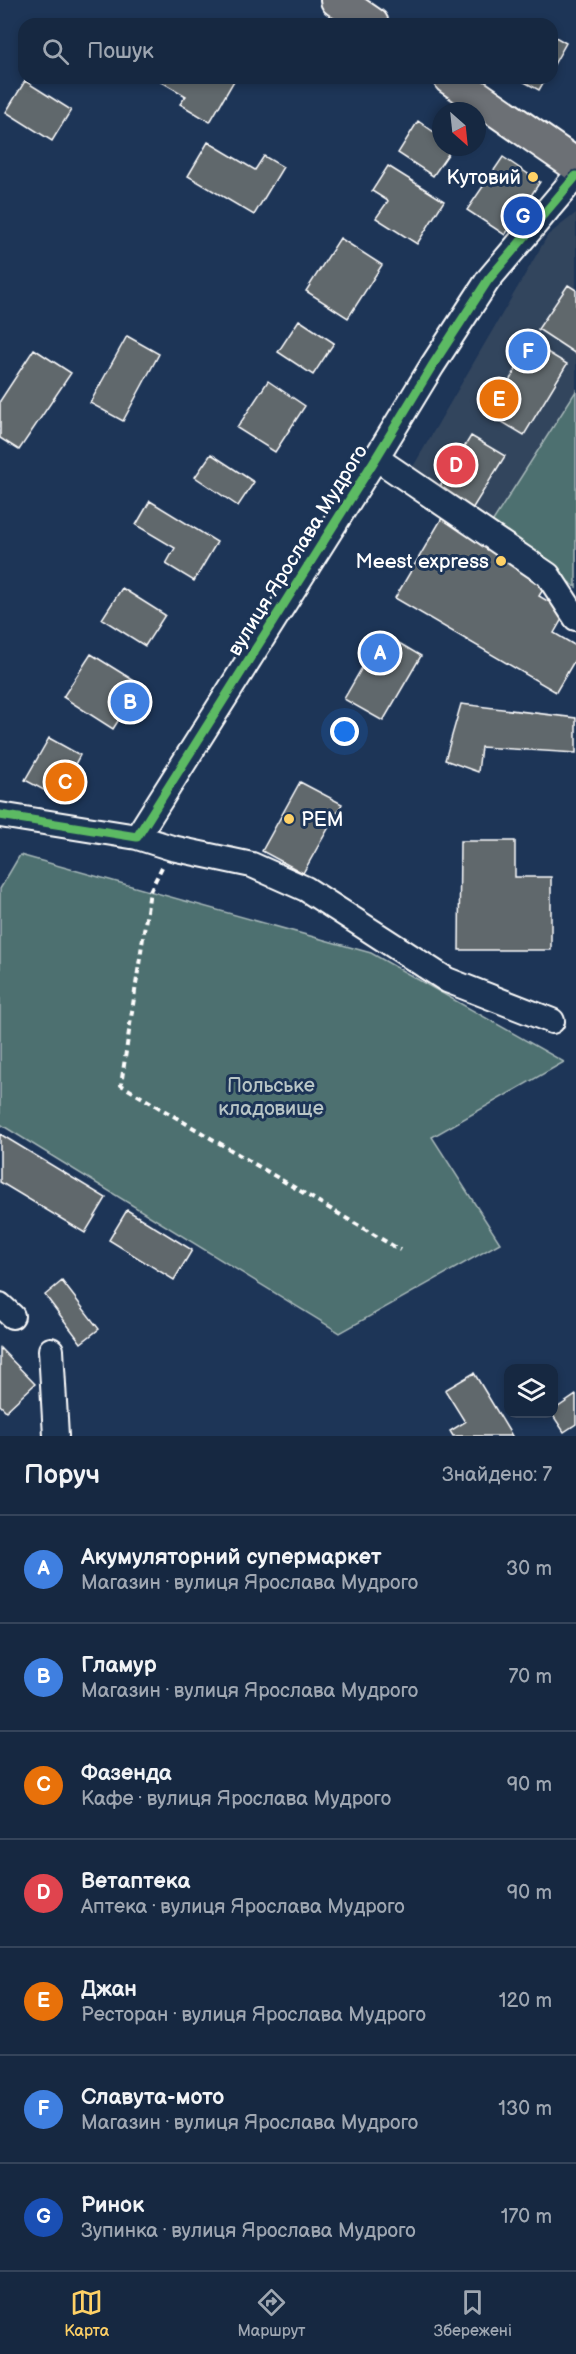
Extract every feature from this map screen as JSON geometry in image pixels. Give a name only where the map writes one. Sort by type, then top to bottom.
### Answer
[{"type":"main road","points":[[337,0],[363,18]]},
{"type":"main road","points":[[459,84],[576,165]]},
{"type":"street","name":"вулиця Ярослава Мудрого","points":[[137,837],[488,280],[576,176]]},
{"type":"street","points":[[376,458],[548,574],[576,618]]},
{"type":"street","points":[[0,815],[137,837],[172,848],[252,865],[306,889],[447,980],[552,1021]]},
{"type":"street","points":[[51,1350],[56,1436]]},
{"type":"path","points":[[172,848],[150,891],[121,1085],[400,1250]]},
{"type":"shaded area","points":[[576,213],[576,391],[489,527],[407,477],[548,235]]},
{"type":"green space","points":[[576,391],[576,587],[489,527]]},
{"type":"green space","name":"Польське кладовище","points":[[20,855],[371,953],[564,1062],[432,1137],[500,1243],[340,1333],[0,1124],[0,889]]},
{"type":"building","points":[[558,38],[566,43],[558,57]]},
{"type":"building","points":[[23,84],[30,84],[71,110],[52,141],[6,112]]},
{"type":"building","points":[[165,84],[232,84],[210,122],[180,104],[186,96]]},
{"type":"building","points":[[528,84],[542,84],[539,90]]},
{"type":"building","points":[[418,121],[432,131],[432,156],[447,156],[433,176],[398,153]]},
{"type":"building","points":[[208,142],[255,170],[264,156],[283,167],[254,215],[188,176]]},
{"type":"building","points":[[503,157],[540,182],[505,235],[467,210]]},
{"type":"building","points":[[388,166],[444,201],[417,244],[376,218],[388,201],[372,191]]},
{"type":"building","points":[[340,238],[382,265],[348,318],[306,291]]},
{"type":"building","points":[[568,285],[576,290],[576,354],[538,329]]},
{"type":"building","points":[[299,320],[334,343],[313,375],[278,352]]},
{"type":"building","points":[[127,336],[159,354],[123,421],[90,403]]},
{"type":"building","points":[[532,343],[567,364],[524,435],[489,414]]},
{"type":"building","points":[[34,349],[71,373],[19,450],[0,438],[0,401]]},
{"type":"building","points":[[268,381],[305,406],[275,452],[237,428]]},
{"type":"building","points":[[471,436],[505,456],[469,514],[436,493]]},
{"type":"building","points":[[211,454],[254,482],[238,506],[195,477]]},
{"type":"building","points":[[150,501],[217,542],[194,581],[166,564],[175,548],[136,525]]},
{"type":"building","points":[[442,518],[548,581],[539,596],[566,612],[554,633],[576,646],[576,658],[556,692],[395,598]]},
{"type":"building","points":[[122,588],[165,615],[145,646],[102,619]]},
{"type":"building","points":[[382,633],[421,656],[383,721],[344,699]]},
{"type":"building","points":[[91,654],[141,685],[113,729],[63,697]]},
{"type":"building","points":[[461,704],[576,718],[576,753],[481,747],[478,772],[445,760]]},
{"type":"building","points":[[49,738],[80,755],[57,797],[25,780]]},
{"type":"building","points":[[300,782],[342,804],[303,873],[262,851]]},
{"type":"building","points":[[460,841],[515,841],[515,877],[551,877],[551,950],[459,950]]},
{"type":"building","points":[[0,1134],[106,1198],[85,1233],[0,1182]]},
{"type":"building","points":[[127,1210],[192,1250],[174,1280],[109,1240]]},
{"type":"building","points":[[62,1281],[99,1329],[81,1343],[45,1295]]},
{"type":"building","points":[[0,1348],[35,1384],[6,1411],[0,1405]]},
{"type":"building","points":[[474,1373],[512,1436],[453,1436],[450,1431],[465,1422],[445,1390]]},
{"type":"building","points":[[576,1395],[576,1424],[564,1432],[555,1418],[558,1418],[558,1407]]},
{"type":"cycle path","points":[[0,815],[137,837],[488,280],[576,176]]},
{"type":"place","name":"Кутовий","points":[[533,177]]},
{"type":"place","name":"Ринок","points":[[523,216]]},
{"type":"place","name":"Славута-мото","points":[[528,351]]},
{"type":"place","name":"Джан","points":[[499,399]]},
{"type":"place","name":"Ветаптека","points":[[456,465]]},
{"type":"place","name":"Meest express","points":[[501,561]]},
{"type":"place","name":"Акумуляторний супермаркет","points":[[380,653]]},
{"type":"place","name":"Гламур","points":[[130,702]]},
{"type":"place","name":"Фазенда","points":[[65,782]]},
{"type":"place","name":"РЕМ","points":[[289,819]]}]
